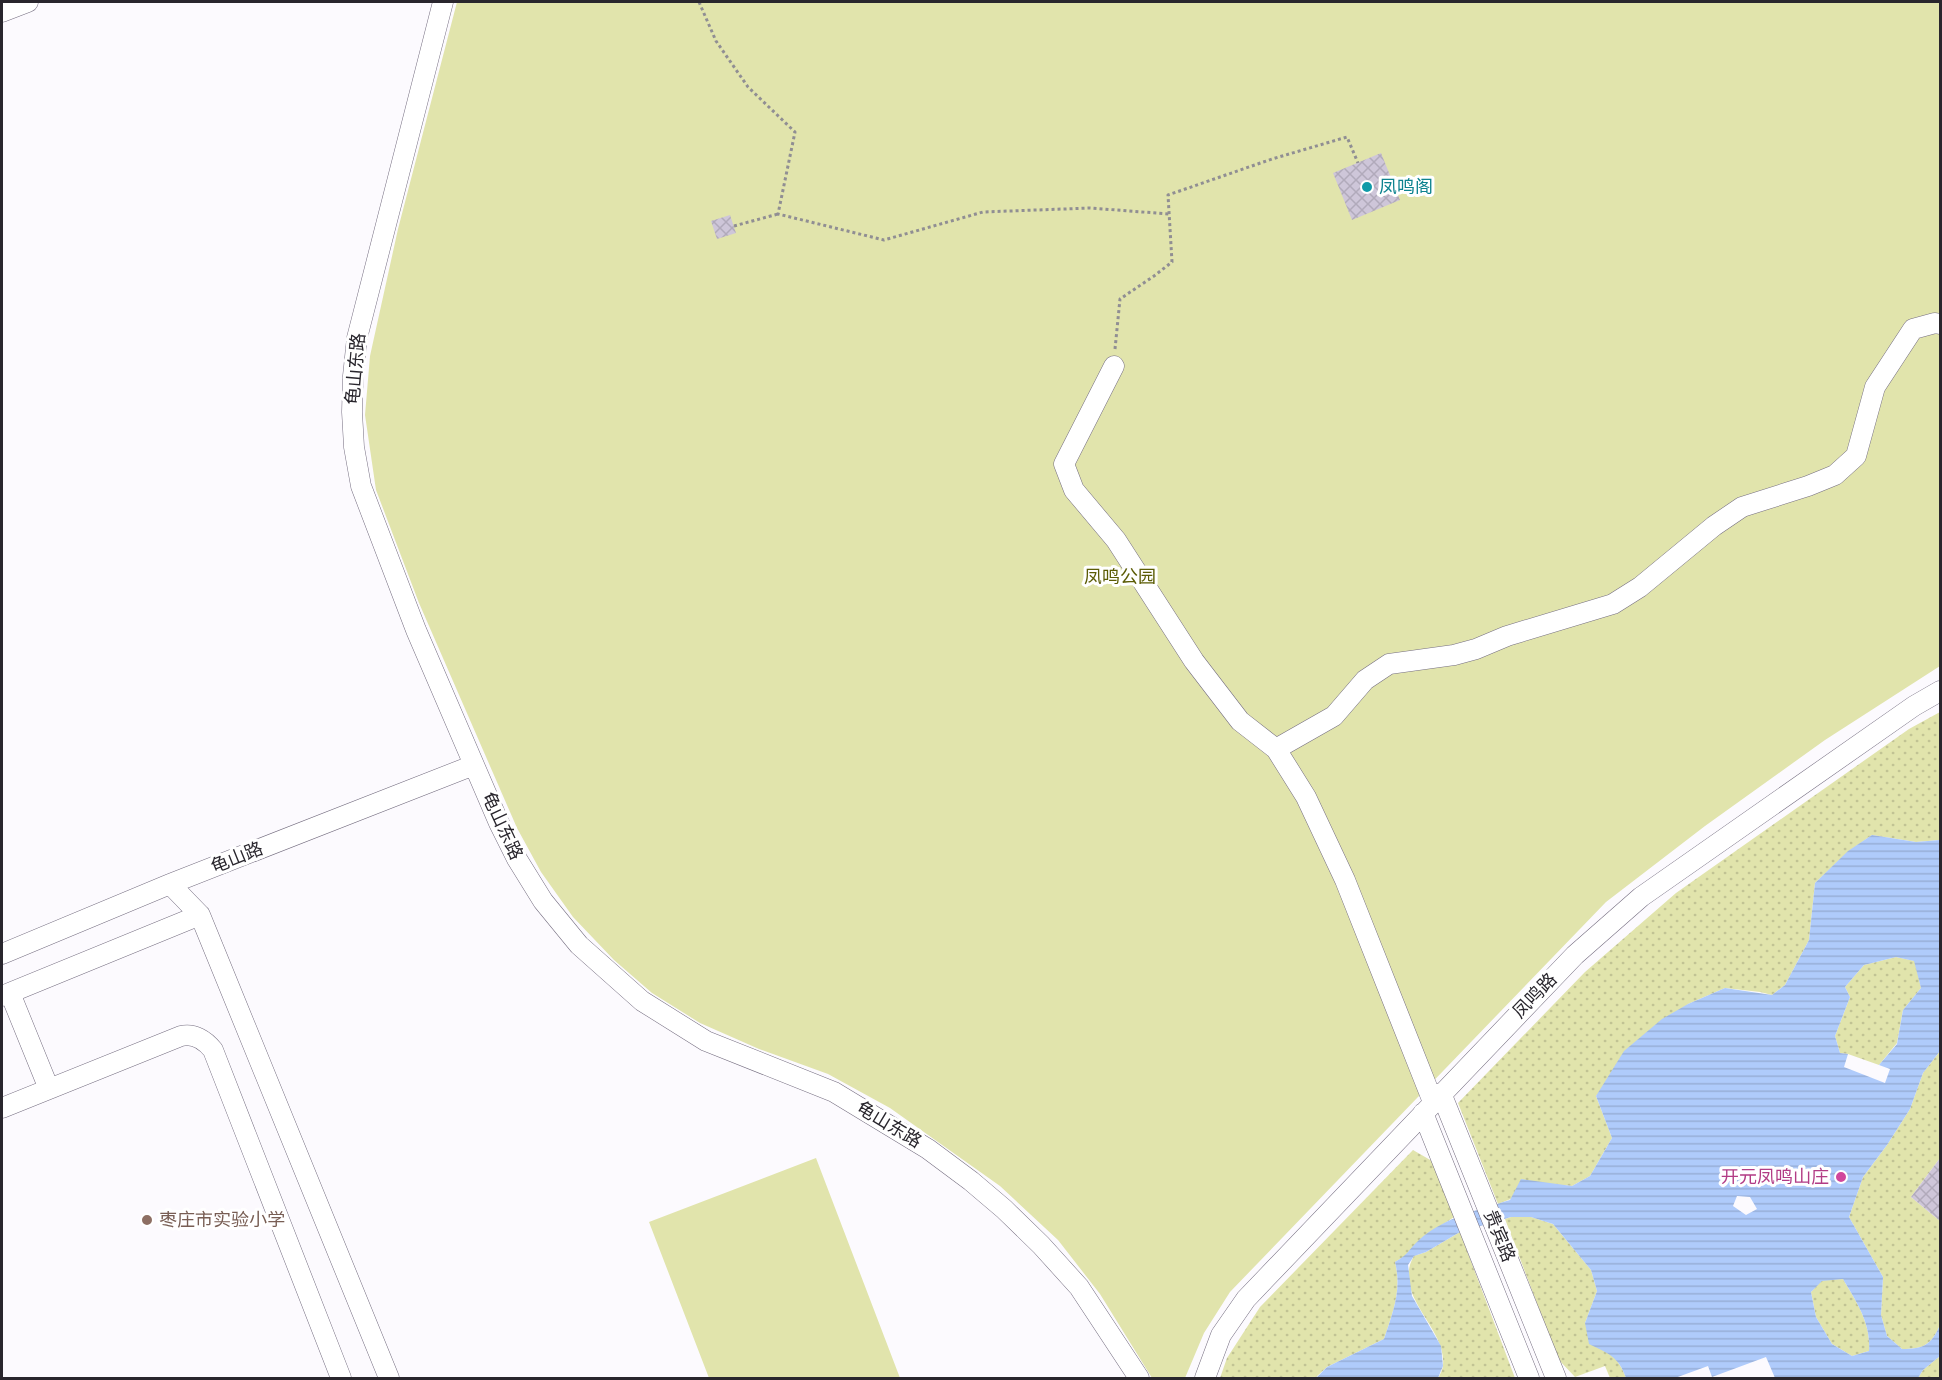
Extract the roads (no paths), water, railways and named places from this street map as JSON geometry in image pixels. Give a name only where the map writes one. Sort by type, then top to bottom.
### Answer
[{"type":"street","points":[[2,12],[28,2]]},
{"type":"street","name":"龟山东路","points":[[443,2],[357,338],[352,412],[354,447],[361,486],[416,630],[517,860],[543,901],[579,945],[642,1001],[706,1041],[834,1092],[928,1149],[971,1181],[1041,1245],[1079,1287],[1139,1378]]},
{"type":"street","points":[[1276,749],[1334,716],[1365,680],[1389,664],[1454,655],[1507,636],[1613,604],[1640,587],[1714,526],[1742,507],[1835,475],[1856,456],[1875,387],[1913,329],[1935,323],[1941,324]]},
{"type":"street","points":[[1114,366],[1064,464],[1074,490],[1116,540],[1194,661],[1240,721],[1276,749],[1306,797],[1345,880],[1432,1103]]},
{"type":"street","name":"凤鸣路","points":[[1205,1378],[1221,1335],[1246,1299],[1575,955],[1641,897],[1914,706],[1941,692]]},
{"type":"street","name":"龟山路","points":[[2,954],[170,884],[474,765]]},
{"type":"street","points":[[170,884],[200,915],[389,1378]]},
{"type":"street","points":[[49,1089],[6,994],[200,915]]},
{"type":"street","points":[[2,1108],[187,1034],[198,1037],[209,1044],[341,1378]]},
{"type":"street","name":"贵宾路","points":[[1432,1103],[1529,1378]]},
{"type":"street","name":"贵宾路","points":[[1432,1103],[1556,1378]]},
{"type":"water","points":[[1872,835],[1916,842],[1940,840],[1940,1051],[1923,1073],[1910,1109],[1863,1177],[1849,1217],[1883,1277],[1881,1315],[1887,1336],[1902,1349],[1921,1347],[1930,1341],[1940,1325],[1940,1356],[1923,1370],[1918,1378],[1775,1378],[1766,1357],[1712,1377],[1708,1366],[1675,1378],[1626,1378],[1620,1365],[1612,1356],[1589,1344],[1585,1323],[1597,1291],[1591,1270],[1553,1224],[1531,1217],[1511,1217],[1460,1232],[1426,1252],[1414,1256],[1408,1265],[1412,1296],[1441,1346],[1443,1366],[1438,1378],[1316,1378],[1327,1367],[1384,1339],[1397,1292],[1395,1262],[1429,1232],[1462,1215],[1510,1200],[1521,1179],[1572,1186],[1590,1176],[1612,1138],[1596,1096],[1624,1051],[1662,1019],[1688,1004],[1725,988],[1772,995],[1785,985],[1809,940],[1815,883],[1848,851]],"holes":[[[1896,957],[1914,961],[1921,988],[1903,1010],[1897,1044],[1879,1065],[1890,1069],[1885,1083],[1844,1067],[1848,1054],[1840,1053],[1835,1036],[1850,997],[1845,987],[1864,965]],[[1737,1196],[1750,1197],[1757,1209],[1746,1215],[1733,1206]],[[1843,1279],[1865,1322],[1869,1351],[1852,1356],[1832,1344],[1816,1317],[1811,1292],[1822,1281]]]},
{"type":"place","name":"凤鸣阁","points":[[1367,187]]},
{"type":"place","name":"开元凤鸣山庄","points":[[1841,1177]]},
{"type":"place","name":"枣庄市实验小学","points":[[147,1220]]},
{"type":"park label","name":"凤鸣公园","points":[[1120,577]]}]
